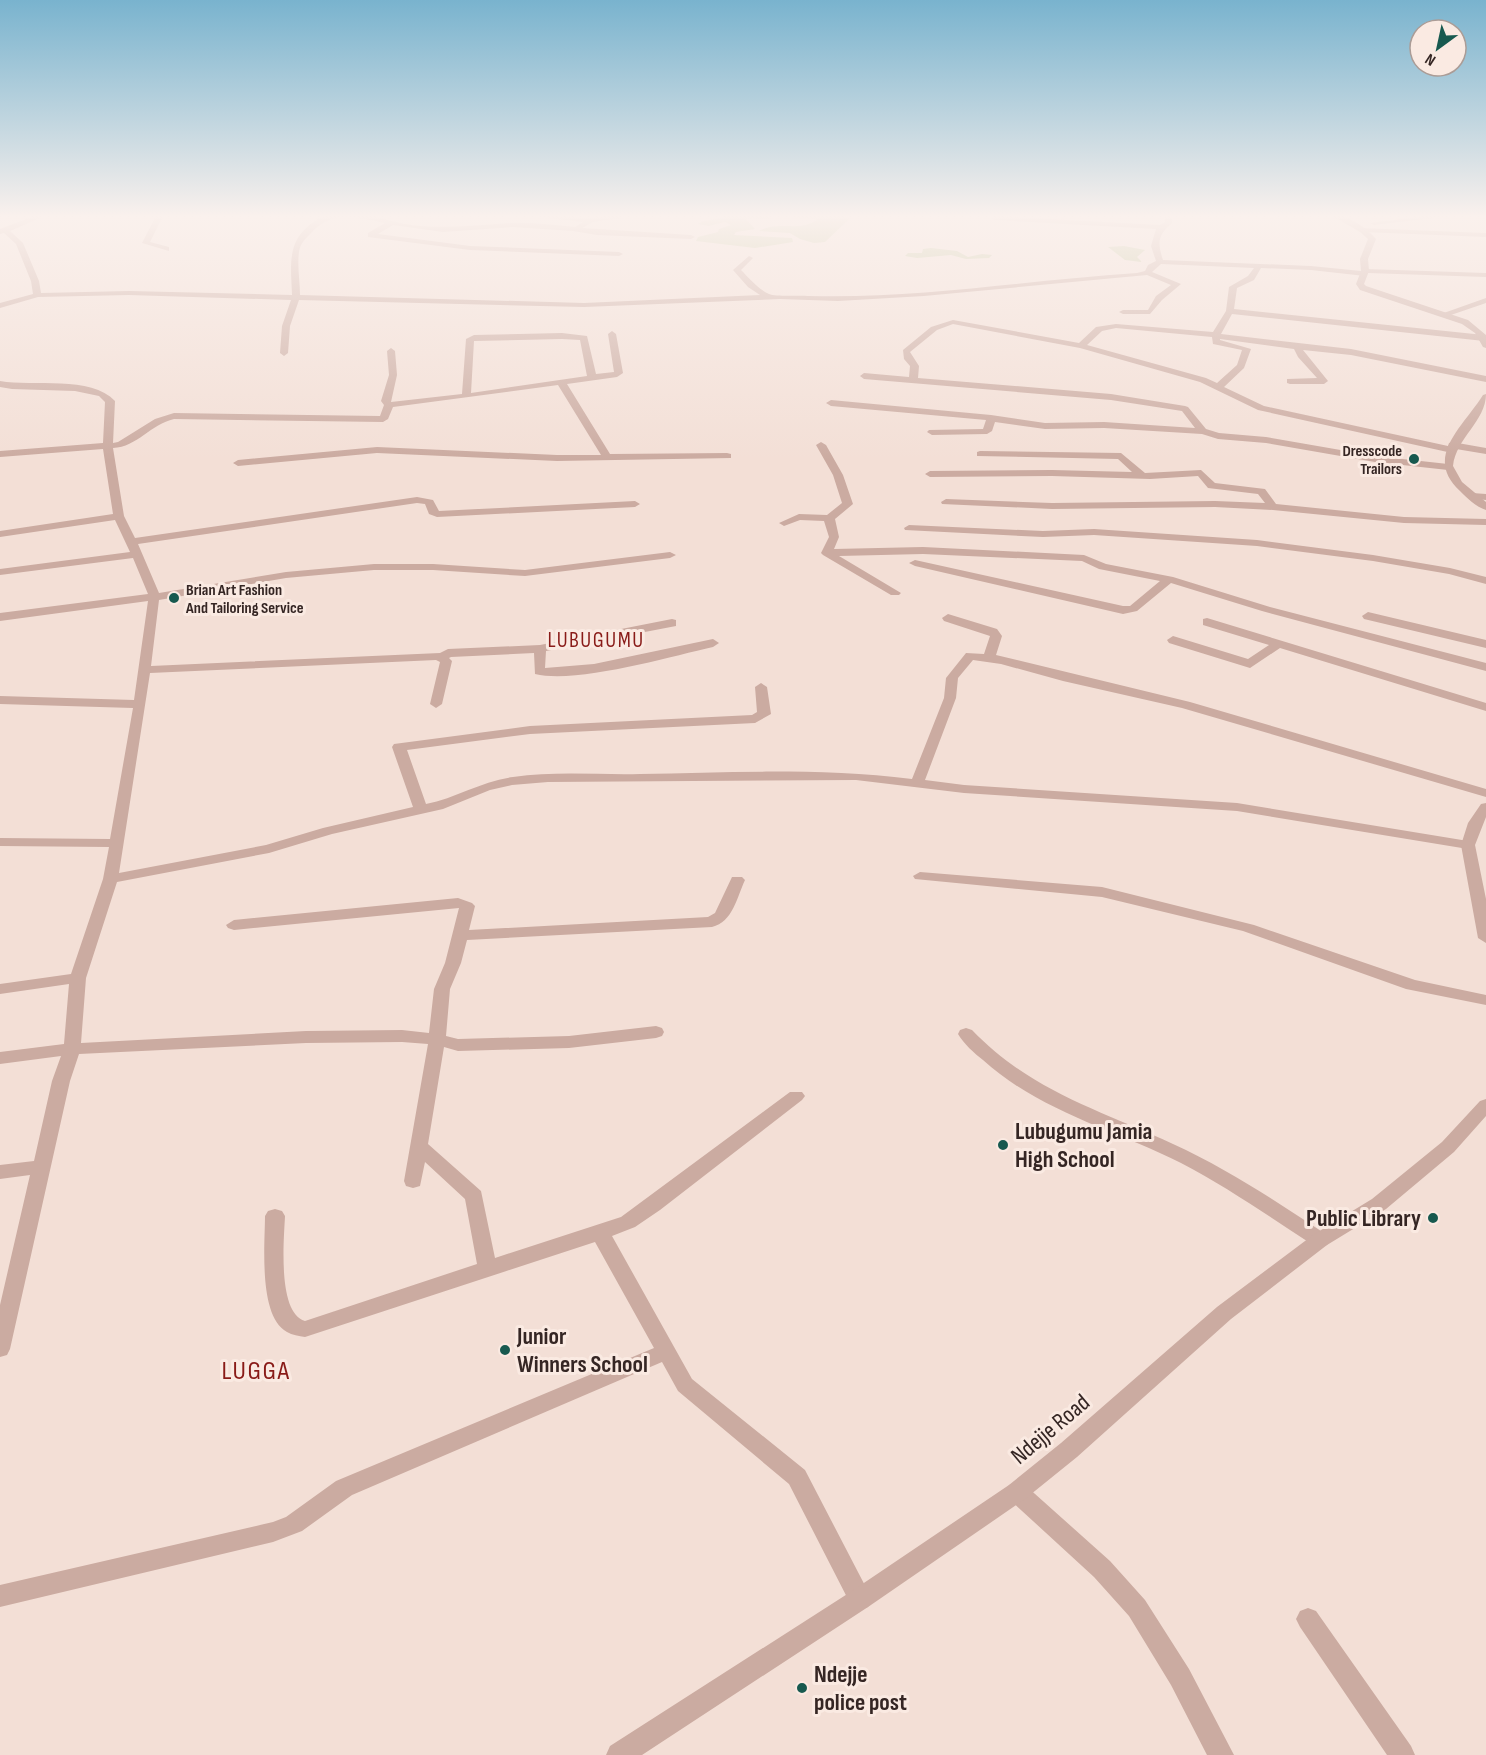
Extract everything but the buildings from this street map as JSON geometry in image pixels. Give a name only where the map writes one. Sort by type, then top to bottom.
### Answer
[{"type":"street","points":[[0,306],[34,296]]},
{"type":"street","points":[[242,296],[584,305],[897,296]]},
{"type":"street","points":[[1123,312],[1150,312],[1162,296]]},
{"type":"street","points":[[1219,386],[1241,366],[1247,349],[1216,342],[1223,319],[1230,312],[1232,296]]},
{"type":"street","points":[[1384,296],[1445,314],[1475,327],[1486,327]]},
{"type":"street","points":[[284,353],[286,326],[296,298]]},
{"type":"street","points":[[1445,314],[1486,300]]},
{"type":"street","points":[[1230,312],[1485,341]]},
{"type":"street","points":[[914,381],[915,366],[908,359],[906,352],[946,322],[1081,346],[1174,371],[1219,386],[1261,408],[1452,447],[1486,451]]},
{"type":"street","points":[[1081,346],[1104,326],[1189,332],[1352,352],[1486,380]]},
{"type":"street","points":[[1475,327],[1485,341]]},
{"type":"street","points":[[389,405],[466,396],[620,372],[612,334]]},
{"type":"street","points":[[466,396],[470,339],[474,338],[497,336],[584,338],[592,377]]},
{"type":"street","points":[[1290,381],[1324,381],[1301,355],[1298,347]]},
{"type":"street","points":[[0,454],[108,447],[124,443],[153,422],[170,417],[377,420],[385,418],[389,405],[386,401],[393,375],[391,351]]},
{"type":"street","points":[[864,376],[1111,397],[1178,407],[1186,410],[1203,431]]},
{"type":"street","points":[[561,382],[607,457]]},
{"type":"street","points":[[0,384],[17,387],[72,388],[95,392],[107,397],[110,401],[108,447],[119,516],[152,585],[154,597],[140,704],[111,879],[78,978],[72,1049],[61,1081],[0,1348]]},
{"type":"street","points":[[1486,398],[1484,410],[1452,447],[1448,467],[1450,475],[1486,507]]},
{"type":"street","points":[[831,403],[991,418],[1045,426],[1104,425],[1203,431],[1218,436],[1266,440],[1375,459],[1448,467]]},
{"type":"street","points":[[932,432],[987,431],[991,418]]},
{"type":"street","points":[[784,524],[799,517],[829,518],[848,504],[838,475],[820,446]]},
{"type":"street","points":[[238,463],[377,450],[607,457],[727,456]]},
{"type":"street","points":[[980,454],[1121,456],[1141,475]]},
{"type":"street","points":[[930,474],[1150,476],[1201,473],[1212,486],[1261,490],[1273,507]]},
{"type":"street","points":[[1472,496],[1486,497]]},
{"type":"street","points":[[0,572],[417,500],[429,502],[435,514],[635,504]]},
{"type":"street","points":[[946,502],[1052,506],[1186,504],[1273,507],[1404,520],[1486,522]]},
{"type":"street","points":[[0,534],[119,516]]},
{"type":"street","points":[[827,553],[834,537],[829,518]]},
{"type":"street","points":[[909,528],[1015,534],[1094,532],[1257,543],[1384,560],[1450,572],[1486,582]]},
{"type":"street","points":[[827,553],[919,550],[1084,558],[1109,568],[1169,579],[1266,609],[1486,667]]},
{"type":"street","points":[[827,553],[895,593]]},
{"type":"street","points":[[0,617],[154,597],[286,575],[374,567],[433,567],[525,573],[670,555]]},
{"type":"street","points":[[915,563],[1123,610],[1133,609],[1169,579]]},
{"type":"street","points":[[1368,616],[1486,644]]},
{"type":"street","points":[[948,618],[993,632],[996,636],[989,657]]},
{"type":"street","points":[[1207,622],[1280,642],[1486,707]]},
{"type":"street","points":[[145,670],[441,657],[448,653],[540,649],[672,623]]},
{"type":"street","points":[[1173,640],[1250,664],[1280,642]]},
{"type":"street","points":[[540,649],[539,671],[549,674],[590,669],[713,643]]},
{"type":"street","points":[[917,784],[950,698],[952,678],[970,656],[989,657],[1185,705],[1486,793]]},
{"type":"street","points":[[436,704],[446,661],[441,657]]},
{"type":"street","points":[[421,810],[399,747],[530,730],[755,718],[764,714],[761,687]]},
{"type":"street","points":[[0,700],[140,704]]},
{"type":"street","points":[[111,879],[269,849],[328,831],[438,806],[486,787],[512,781],[548,778],[856,776],[917,784],[1237,807],[1468,845]]},
{"type":"street","points":[[1484,814],[1475,823],[1468,845],[1486,938]]},
{"type":"street","points":[[0,842],[117,843]]},
{"type":"street","points":[[920,876],[1102,892],[1248,927],[1412,985],[1486,1000]]},
{"type":"street","points":[[461,934],[712,922],[722,915],[737,880]]},
{"type":"street","points":[[234,925],[458,903],[467,906],[461,934],[442,989],[437,1039],[413,1181]]},
{"type":"street","points":[[0,989],[78,978]]},
{"type":"street","points":[[0,1058],[72,1049],[306,1037],[402,1036],[437,1039],[458,1045],[569,1042],[656,1032]]},
{"type":"street","points":[[966,1034],[990,1059],[1019,1080],[1057,1101],[1187,1158],[1244,1190],[1320,1240]]},
{"type":"street","points":[[276,1216],[276,1291],[287,1323],[297,1329],[305,1329],[628,1222],[796,1095]]},
{"type":"street","name":"Ndejje Road","points":[[619,1755],[860,1599],[1017,1492],[1069,1450],[1224,1313],[1320,1240],[1378,1204],[1440,1155],[1486,1105]]},
{"type":"street","points":[[419,1146],[474,1196],[487,1269]]},
{"type":"street","points":[[0,1172],[41,1167]]},
{"type":"street","points":[[600,1233],[691,1392],[797,1477],[860,1599]]},
{"type":"street","points":[[0,1596],[273,1532],[294,1524],[344,1488],[667,1351]]},
{"type":"street","points":[[1017,1492],[1102,1569],[1137,1608],[1180,1677],[1221,1755]]},
{"type":"street","points":[[1308,1620],[1402,1755]]},
{"type":"place","name":"Dresscode Trailors","points":[[1414,459]]},
{"type":"place","name":"Brian Art Fashion And Tailoring Service","points":[[174,598]]},
{"type":"place","name":"Lubugumu Jamia High School","points":[[1003,1145]]},
{"type":"place","name":"Public Library","points":[[1433,1218]]},
{"type":"place","name":"Junior Winners School","points":[[505,1350]]},
{"type":"place","name":"Ndejje police post","points":[[802,1688]]},
{"type":"district","name":"LUBUGUMU","points":[[596,639]]},
{"type":"district","name":"LUGGA","points":[[256,1370]]}]
